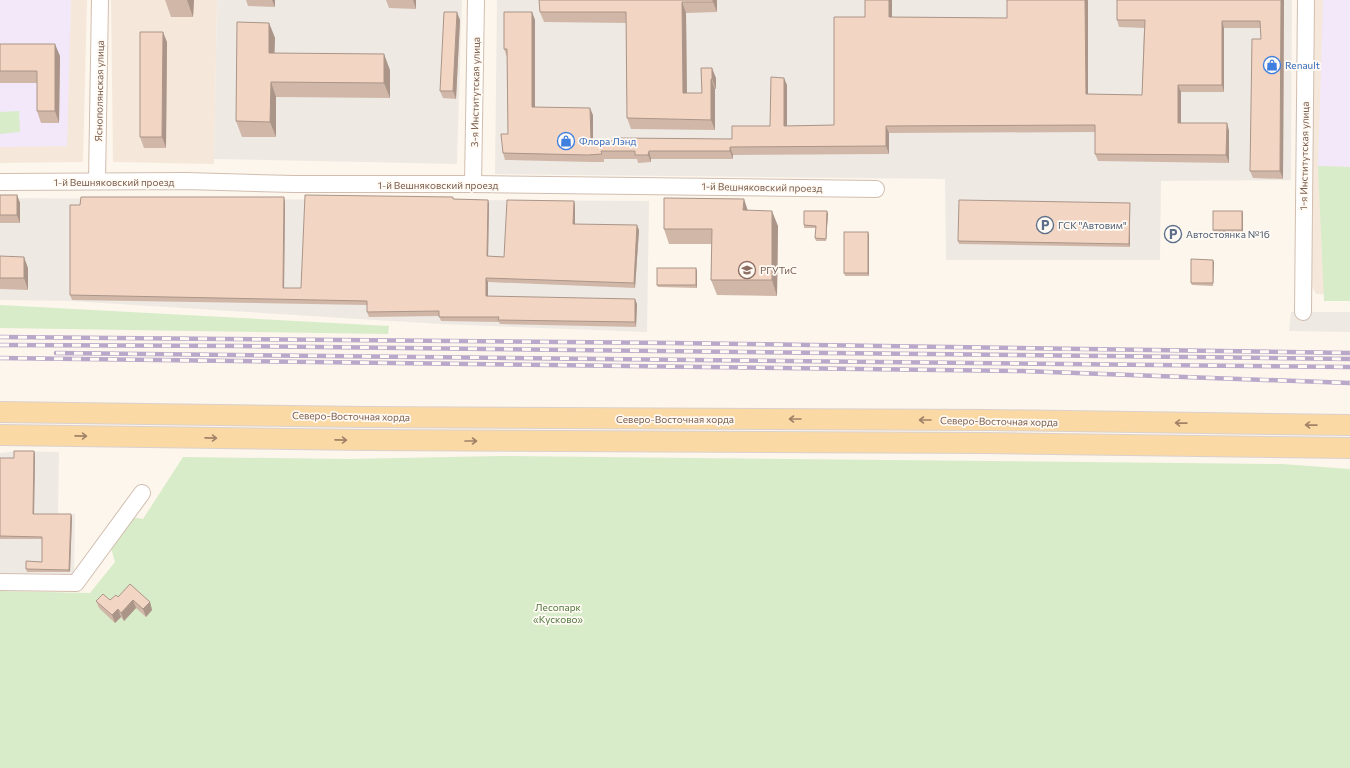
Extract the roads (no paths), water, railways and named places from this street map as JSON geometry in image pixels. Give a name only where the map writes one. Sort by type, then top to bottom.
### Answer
[{"type":"main road","name":"Северо-Восточная хорда","points":[[0,412],[366,417],[981,420],[1350,425]]},
{"type":"main road","points":[[0,435],[375,440],[986,443],[1350,448]]},
{"type":"main road","points":[[0,445],[56,436]]},
{"type":"street","name":"Яснополянская улица","points":[[97,182],[100,0]]},
{"type":"street","name":"3-я Институтская улица","points":[[473,184],[476,0]]},
{"type":"street","name":"1-я Институтская улица","points":[[1303,312],[1306,0]]},
{"type":"street","name":"1-й Вешняковский проезд","points":[[0,182],[408,185],[473,184],[876,189]]},
{"type":"street","points":[[0,582],[76,583],[142,493]]},
{"type":"railway","points":[[0,337],[671,343],[1350,353]]},
{"type":"railway","points":[[0,345],[238,346],[1350,359]]},
{"type":"railway","points":[[56,353],[1350,367]]},
{"type":"railway","points":[[0,358],[1022,371],[1350,383]]},
{"type":"place","name":"Renault","points":[[1272,65]]},
{"type":"place","name":"Флора Лэнд","points":[[566,141]]},
{"type":"place","name":"ГСК \"Автовим\"","points":[[1045,225]]},
{"type":"place","name":"Автостоянка №16","points":[[1173,234]]},
{"type":"place","name":"РГУТиС","points":[[747,270]]},
{"type":"park label","name":"Лесопарк «Кусково»","points":[[558,612]]}]
